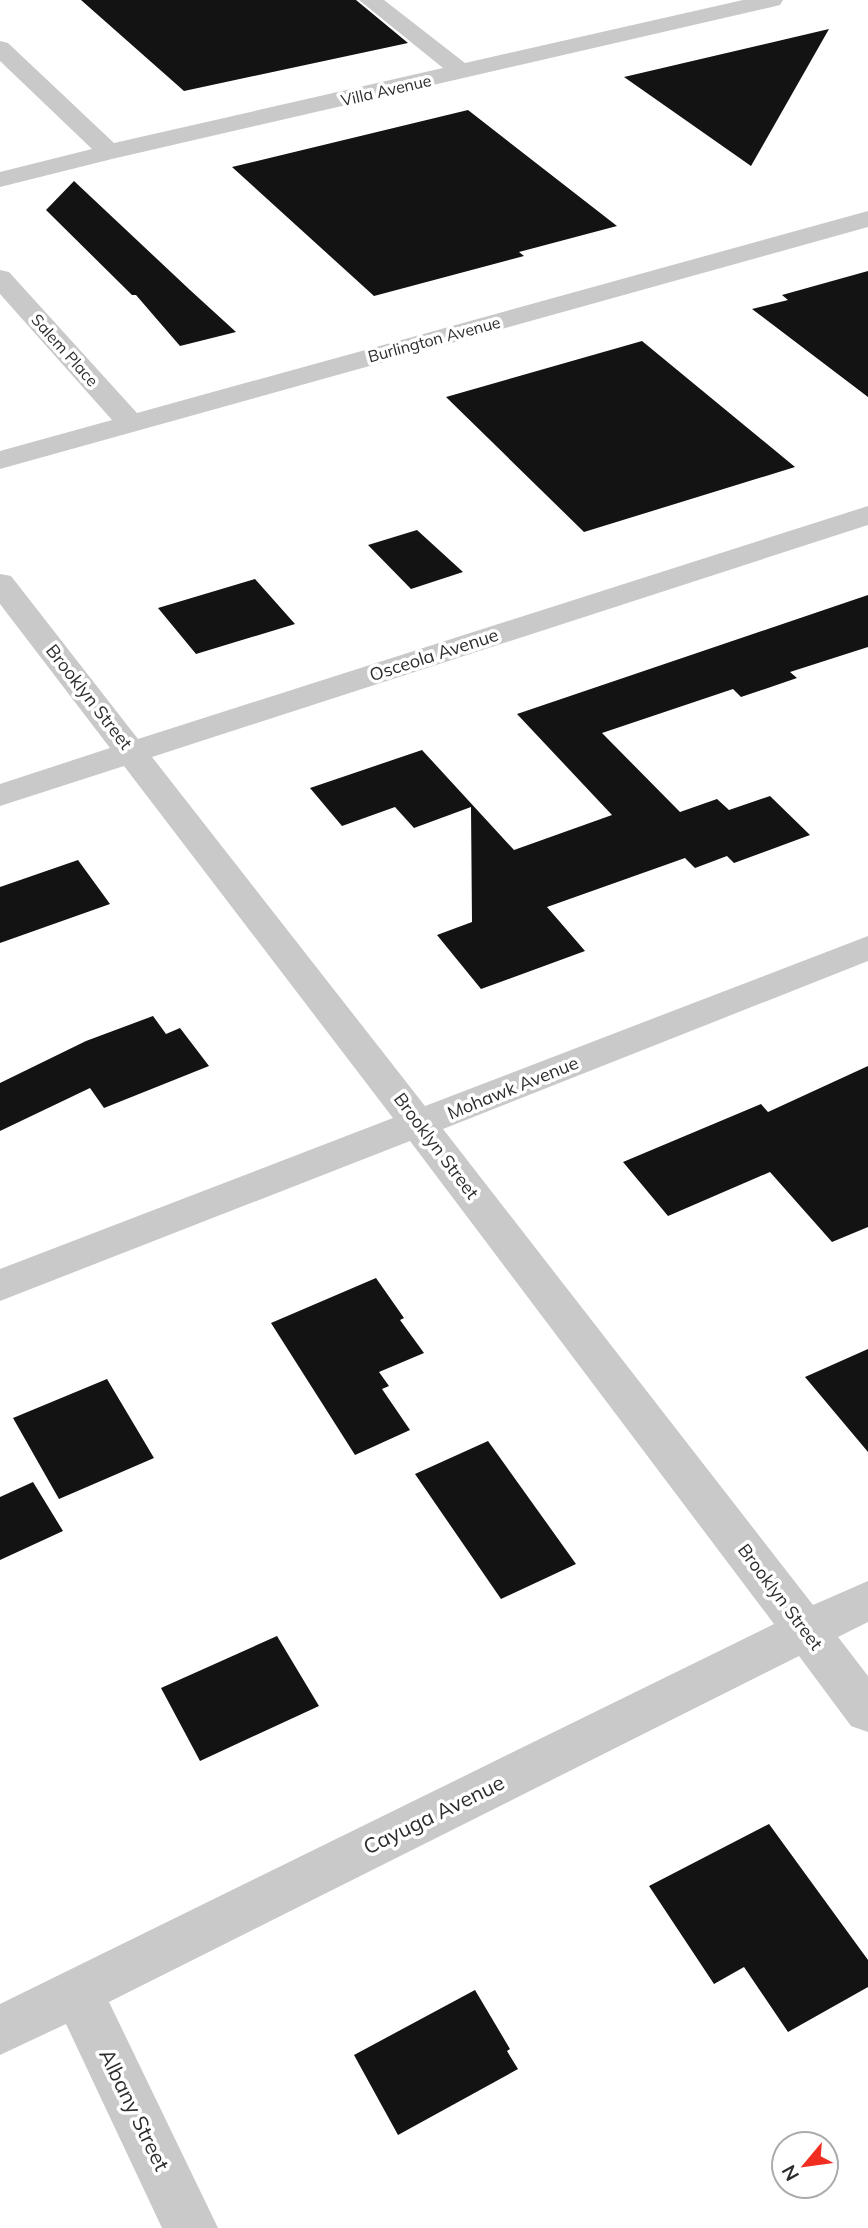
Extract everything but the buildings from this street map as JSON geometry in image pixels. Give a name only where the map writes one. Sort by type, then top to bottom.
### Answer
[{"type":"street","points":[[370,0],[462,72]]},
{"type":"street","name":"Villa Avenue","points":[[0,180],[109,152],[772,0]]},
{"type":"street","points":[[0,48],[109,152]]},
{"type":"street","name":"Burlington Avenue","points":[[0,460],[868,219]]},
{"type":"street","name":"Salem Place","points":[[0,278],[130,423]]},
{"type":"street","name":"Osceola Avenue","points":[[0,795],[868,515]]},
{"type":"street","name":"Brooklyn Street","points":[[0,583],[868,1712]]},
{"type":"street","name":"Mohawk Avenue","points":[[0,1286],[868,948]]},
{"type":"street","name":"Cayuga Avenue","points":[[0,2030],[868,1600]]},
{"type":"street","name":"Albany Street","points":[[77,1992],[191,2228]]}]
